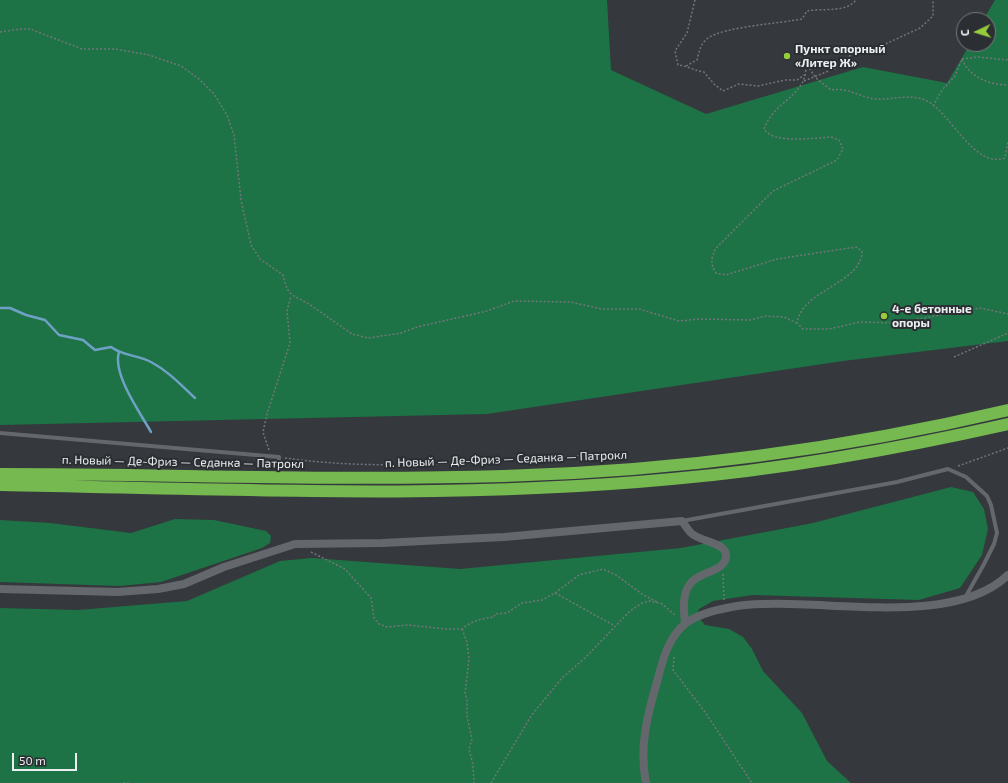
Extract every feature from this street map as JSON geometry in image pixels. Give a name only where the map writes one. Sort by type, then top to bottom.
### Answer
[{"type":"highway","name":"п. Новый — Де-Фриз — Седанка — Патрокл","points":[[0,474],[119,474],[365,479],[507,476],[663,467],[758,456],[870,439],[938,426],[1008,410]]},
{"type":"highway","points":[[0,485],[367,492],[508,489],[656,480],[802,464],[936,440],[1008,424]]},
{"type":"street","points":[[0,589],[118,592],[158,589],[184,584],[224,568],[295,544],[382,543],[504,536],[682,521],[691,533],[705,541],[717,544],[724,549],[726,555],[724,565],[719,569],[699,575],[688,587],[684,602],[685,623]]},
{"type":"street","points":[[646,783],[642,748],[648,711],[666,651],[676,633],[685,623],[703,614],[724,608],[775,603],[888,608],[926,606],[965,598],[988,590],[1008,575]]},
{"type":"lane","points":[[0,433],[279,457],[279,473]]},
{"type":"lane","points":[[682,521],[897,482],[948,469],[966,477],[988,496],[997,534],[994,544],[965,598]]},
{"type":"path","points":[[695,0],[687,33],[675,51],[678,65],[686,66],[695,71],[704,72],[714,84],[723,91],[739,84],[758,86],[785,80],[797,80],[807,74]]},
{"type":"path","points":[[686,66],[697,60],[700,48],[709,38],[746,28],[802,19],[807,11],[820,8],[835,10],[849,5],[856,0]]},
{"type":"path","points":[[804,81],[816,78],[836,68],[848,57],[865,47],[879,47],[920,28],[933,16],[933,0]]},
{"type":"path","points":[[0,32],[30,29],[49,38],[82,49],[135,51],[181,66],[199,80],[214,94],[227,115],[234,135],[241,200],[251,245],[260,259],[283,275],[287,289],[292,295],[309,304],[352,334],[368,338],[401,333],[418,327],[487,311],[514,301],[570,302],[602,309],[639,309],[679,321],[699,319],[750,320],[765,316],[784,317],[797,323],[804,329],[829,329],[860,322],[895,322],[980,308],[1008,314]]},
{"type":"path","points":[[797,323],[798,314],[806,305],[856,268],[862,260],[862,251],[856,247],[777,259],[726,275],[716,273],[711,267],[712,257],[716,248],[773,191],[837,160],[843,149],[839,140],[830,137],[777,138],[766,134],[764,129],[767,119],[796,93],[804,81],[807,74],[807,65],[804,54]]},
{"type":"path","points":[[962,59],[977,57],[1008,60]]},
{"type":"path","points":[[933,106],[942,90],[955,76],[962,59]]},
{"type":"path","points":[[962,59],[966,69],[974,76],[997,85],[1008,85]]},
{"type":"path","points":[[807,65],[816,78],[831,90],[840,88],[860,96],[876,99],[916,97],[928,101],[971,147],[991,159],[1005,158],[1008,141]]},
{"type":"path","points":[[270,456],[263,432],[290,344],[287,311],[292,295]]},
{"type":"path","points":[[954,357],[1008,333]]},
{"type":"path","points":[[948,469],[1008,448]]},
{"type":"path","points":[[279,457],[316,462],[451,463],[592,456]]},
{"type":"path","points":[[295,544],[345,569],[371,598],[374,618],[379,624],[387,627],[408,624],[430,628],[462,629]]},
{"type":"path","points":[[724,565],[724,608]]},
{"type":"path","points":[[462,629],[466,624],[477,620],[494,617],[495,614],[507,613],[522,603],[542,600],[555,593],[579,575],[602,569],[616,575],[642,594],[660,603],[685,623]]},
{"type":"path","points":[[555,593],[616,626]]},
{"type":"path","points":[[491,783],[531,716],[562,678],[642,603],[649,601],[660,603]]},
{"type":"path","points":[[462,629],[467,642],[469,659],[465,693],[467,717],[470,723],[472,739],[470,749],[474,783]]},
{"type":"path","points":[[674,652],[673,670],[705,712],[752,783]]},
{"type":"path","points":[[123,783],[130,783]]},
{"type":"green space","points":[[0,0],[607,0],[611,70],[706,114],[863,67],[947,83],[965,52],[996,52],[996,12],[988,12],[995,0],[1008,0],[1008,341],[843,361],[487,414],[0,425]]},
{"type":"green space","points":[[951,487],[973,492],[984,509],[988,529],[982,555],[960,588],[919,600],[753,595],[713,601],[699,609],[697,616],[705,625],[729,629],[743,637],[752,649],[763,671],[802,713],[827,761],[851,783],[0,783],[0,608],[78,610],[187,601],[280,561],[312,558],[460,569],[681,548],[813,523]]},
{"type":"green space","points":[[175,519],[214,520],[266,531],[271,536],[270,543],[262,548],[161,582],[120,586],[0,582],[0,520],[50,523],[131,533]]},
{"type":"waterway","points":[[0,308],[10,308],[26,315],[45,320],[59,335],[83,340],[95,350],[111,347],[120,352],[151,362],[169,374],[195,398]]},
{"type":"waterway","points":[[119,352],[118,361],[123,382],[151,432]]},
{"type":"place","name":"Пункт опорный «Литер Ж»","points":[[787,56]]},
{"type":"place","name":"4-е бетонные опоры","points":[[884,316]]}]
